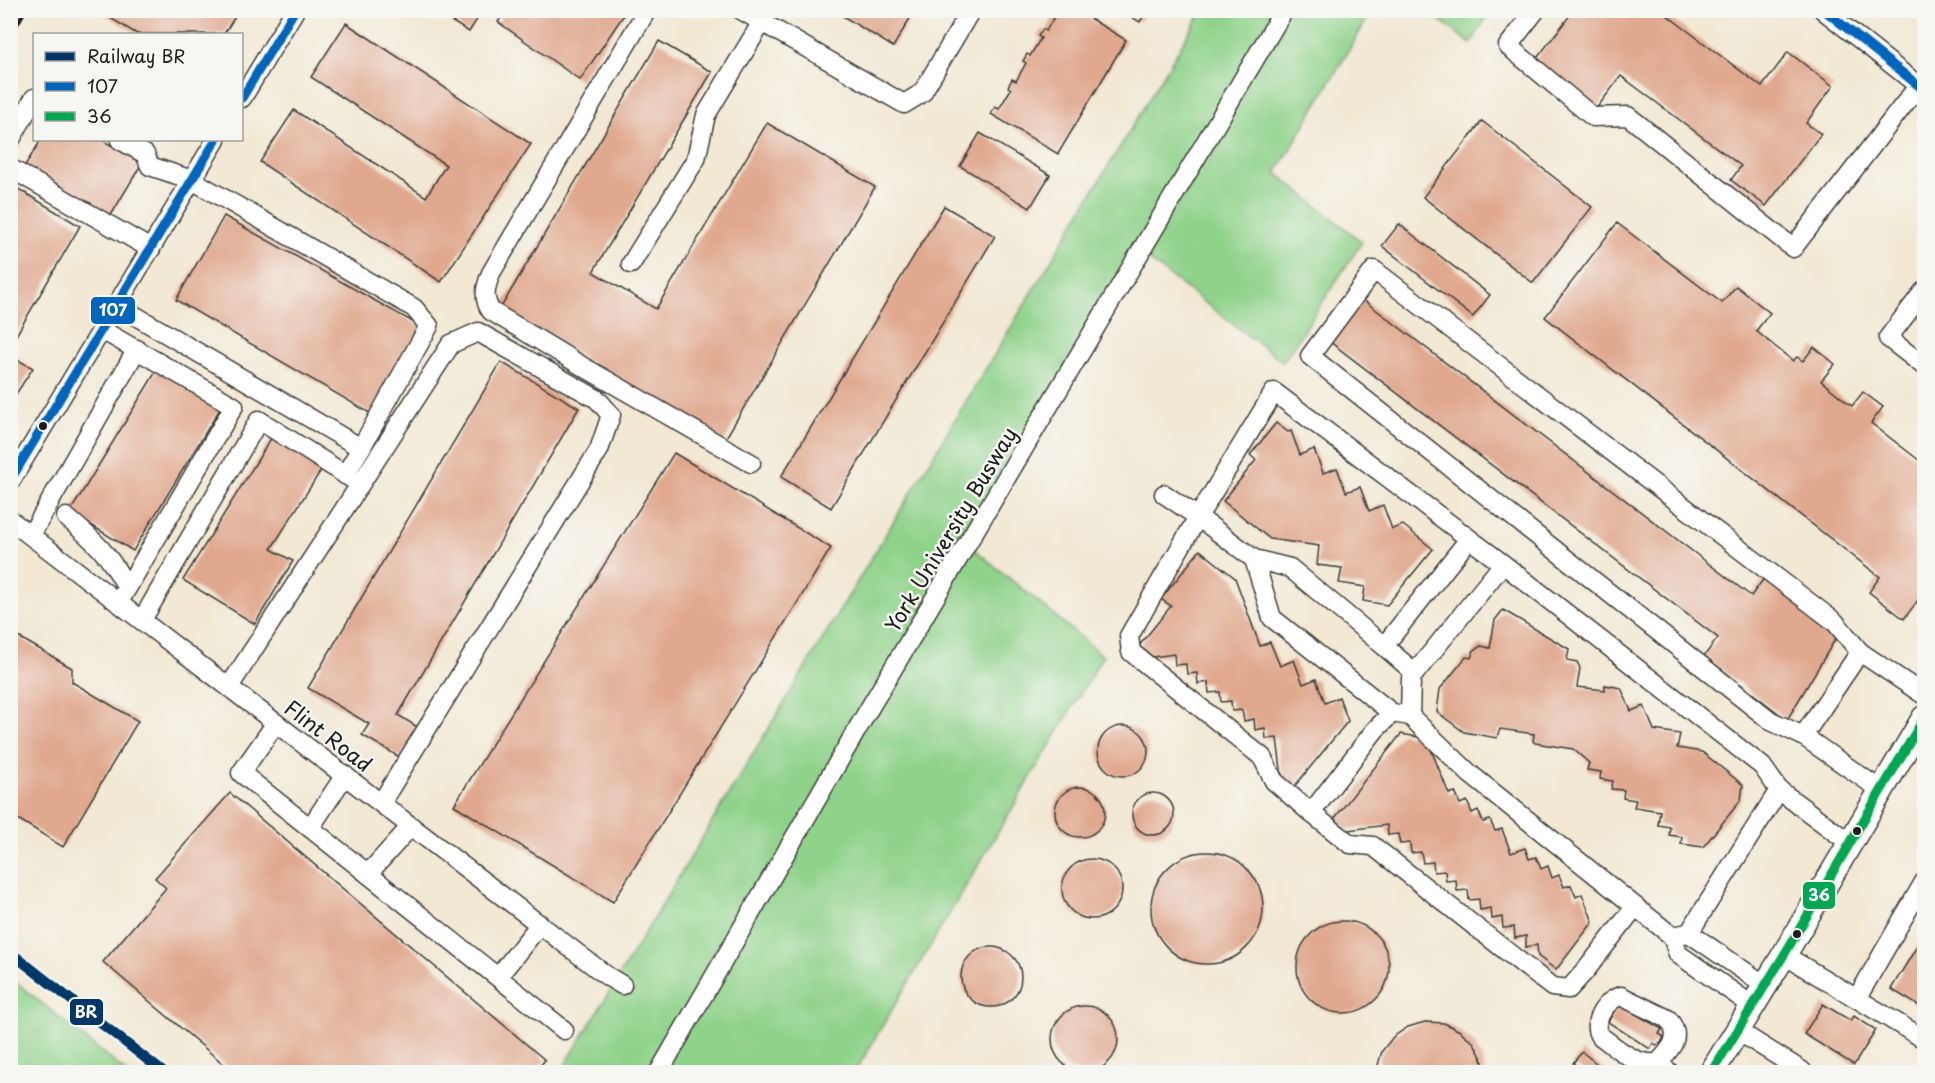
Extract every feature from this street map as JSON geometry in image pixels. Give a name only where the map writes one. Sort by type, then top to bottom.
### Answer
[{"type":"main road","points":[[1712,1072],[1922,725]]},
{"type":"street","points":[[243,97],[295,10]]},
{"type":"street","points":[[647,10],[491,273],[486,286],[486,301],[491,311],[751,463]]},
{"type":"street","points":[[741,10],[904,104],[922,93],[971,10]]},
{"type":"street","name":"York University Busway","points":[[659,1072],[866,714],[1284,10]]},
{"type":"street","points":[[1536,10],[1508,46],[1593,117],[1628,116],[1793,248],[1922,87],[1823,10]]},
{"type":"street","points":[[631,264],[696,159],[706,115],[762,22]]},
{"type":"street","points":[[10,141],[33,100]]},
{"type":"street","points":[[122,141],[145,154],[150,166],[192,180],[414,308],[429,326],[361,448],[352,479]]},
{"type":"street","points":[[10,482],[215,141]]},
{"type":"street","points":[[10,168],[151,249]]},
{"type":"street","points":[[1882,791],[1803,736],[1771,721],[1310,356],[1374,270],[1835,622],[1860,652],[1924,695]]},
{"type":"street","points":[[1924,291],[1888,338],[1924,365]]},
{"type":"street","points":[[117,305],[361,448]]},
{"type":"street","points":[[102,330],[234,406],[123,595]]},
{"type":"street","points":[[230,687],[352,479],[451,344],[478,332],[597,399],[611,415],[599,450],[381,803]]},
{"type":"street","points":[[31,535],[137,349]]},
{"type":"street","points":[[1635,907],[1569,989],[1552,987],[1372,846],[1350,844],[1311,813],[1274,782],[1262,758],[1131,652],[1129,636],[1274,392],[1503,564],[1762,766],[1779,790],[1851,844]]},
{"type":"street","points":[[142,620],[259,420],[352,479]]},
{"type":"street","points":[[1164,494],[1254,559],[1290,568],[1415,673]]},
{"type":"street","points":[[66,517],[94,541],[115,566],[123,595]]},
{"type":"street","name":"Flint Road","points":[[10,520],[123,595],[142,620],[607,976],[622,985]]},
{"type":"street","points":[[1384,646],[1469,539]]},
{"type":"street","points":[[1254,559],[1272,618],[1401,715],[1470,774],[1635,907],[1680,935],[1759,996]]},
{"type":"street","points":[[1311,813],[1375,730],[1401,715],[1411,678],[1503,564]]},
{"type":"street","points":[[1803,736],[1860,652]]},
{"type":"street","points":[[276,723],[242,773],[564,1030]]},
{"type":"street","points":[[310,828],[345,775]]},
{"type":"street","points":[[1680,935],[1779,790]]},
{"type":"street","points":[[368,874],[411,826]]},
{"type":"street","points":[[1857,998],[1924,882]]},
{"type":"street","points":[[498,977],[540,924]]},
{"type":"street","points":[[1784,955],[1924,1039]]},
{"type":"street","points":[[1738,1031],[1803,1072]]},
{"type":"green space","points":[[1202,11],[1372,11],[1276,173],[1362,242],[1283,362],[1142,255],[967,543],[1103,656],[855,1072],[561,1072]]},
{"type":"green space","points":[[1428,11],[1490,11],[1471,44]]},
{"type":"green space","points":[[11,978],[126,1072],[11,1072]]},
{"type":"building","points":[[97,10],[239,10],[225,33],[135,33]]},
{"type":"building","points":[[441,10],[483,10],[469,32],[441,15]]},
{"type":"building","points":[[506,10],[627,10],[580,80],[498,22]]},
{"type":"building","points":[[833,10],[915,10],[893,47]]},
{"type":"building","points":[[1058,10],[1076,10],[1126,40],[1058,154],[991,114],[995,107],[999,109],[1011,89],[1008,87],[1012,79],[1016,81],[1026,63],[1023,61],[1027,54],[1030,56],[1041,38],[1038,36],[1043,29],[1046,31]]},
{"type":"building","points":[[1119,10],[1147,10],[1140,22]]},
{"type":"building","points":[[1574,10],[1673,10],[1668,16],[1762,87],[1788,52],[1833,86],[1806,123],[1821,134],[1766,206],[1731,180],[1741,166],[1621,76],[1596,109],[1534,62]]},
{"type":"building","points":[[346,23],[531,144],[441,282],[260,162],[294,110],[426,197],[446,165],[311,77]]},
{"type":"building","points":[[659,41],[712,72],[593,272],[656,309],[767,123],[875,187],[724,441],[500,309]]},
{"type":"building","points":[[1482,121],[1592,207],[1533,283],[1423,197]]},
{"type":"building","points":[[980,133],[1050,175],[1030,208],[960,166]]},
{"type":"building","points":[[40,141],[104,141],[142,163],[110,217],[24,167]]},
{"type":"building","points":[[10,184],[80,226],[10,346]]},
{"type":"building","points":[[944,206],[995,236],[831,508],[781,477]]},
{"type":"building","points":[[224,216],[422,327],[373,415],[176,300]]},
{"type":"building","points":[[1617,223],[1722,303],[1736,286],[1770,313],[1756,331],[1793,361],[1797,357],[1803,361],[1814,347],[1835,364],[1821,381],[1852,406],[1863,392],[1883,407],[1871,423],[1924,464],[1924,592],[1904,619],[1869,592],[1880,577],[1545,317]]},
{"type":"building","points":[[1399,224],[1490,295],[1473,317],[1382,246]]},
{"type":"building","points":[[1362,299],[1751,596],[1765,577],[1839,633],[1787,720],[1704,656],[1718,638],[1329,341]]},
{"type":"building","points":[[10,356],[33,368],[10,403]]},
{"type":"building","points":[[501,362],[579,408],[398,715],[419,728],[401,758],[362,735],[369,724],[308,688]]},
{"type":"building","points":[[160,365],[223,404],[133,551],[70,512]]},
{"type":"building","points":[[1276,423],[1288,432],[1291,431],[1300,455],[1314,449],[1323,473],[1337,468],[1346,492],[1360,487],[1369,511],[1383,505],[1392,529],[1403,525],[1433,549],[1387,605],[1363,601],[1365,587],[1339,583],[1342,568],[1317,565],[1319,546],[1270,539],[1223,501],[1256,460],[1250,455]]},
{"type":"building","points":[[275,432],[325,464],[271,549],[293,561],[255,624],[183,580]]},
{"type":"building","points":[[674,453],[831,548],[613,902],[454,805]]},
{"type":"building","points":[[1200,550],[1235,578],[1260,646],[1270,642],[1280,666],[1294,660],[1303,684],[1316,679],[1325,703],[1339,697],[1348,721],[1294,787],[1282,777],[1277,738],[1266,739],[1265,728],[1255,730],[1254,719],[1244,721],[1242,710],[1232,711],[1231,701],[1221,702],[1220,692],[1209,693],[1208,682],[1198,684],[1197,673],[1187,674],[1186,664],[1175,665],[1174,654],[1153,657],[1139,646],[1171,606],[1161,599]]},
{"type":"building","points":[[1503,610],[1569,649],[1567,660],[1577,662],[1580,668],[1577,687],[1605,690],[1605,685],[1621,688],[1631,711],[1644,706],[1654,730],[1680,734],[1677,748],[1702,752],[1743,785],[1741,800],[1703,847],[1681,844],[1682,837],[1669,835],[1670,827],[1658,825],[1660,811],[1634,807],[1636,800],[1623,798],[1624,790],[1611,789],[1613,781],[1600,779],[1601,772],[1587,770],[1589,763],[1573,749],[1535,743],[1534,734],[1500,729],[1497,738],[1464,732],[1437,712],[1440,689],[1466,657],[1471,658],[1474,650],[1481,646],[1490,648],[1495,620]]},
{"type":"building","points":[[10,632],[72,668],[72,682],[138,721],[63,847],[10,814]]},
{"type":"building","points":[[1123,726],[1141,733],[1148,751],[1141,769],[1123,776],[1105,769],[1098,751],[1105,733]]},
{"type":"building","points":[[1401,734],[1418,737],[1430,747],[1449,794],[1455,792],[1460,804],[1467,801],[1472,813],[1478,810],[1483,822],[1490,820],[1495,831],[1502,829],[1511,853],[1525,848],[1529,859],[1536,857],[1541,869],[1548,866],[1552,878],[1559,875],[1564,887],[1571,885],[1576,897],[1582,894],[1593,922],[1556,970],[1538,956],[1537,945],[1526,947],[1526,936],[1515,938],[1514,927],[1503,928],[1502,917],[1492,919],[1491,908],[1480,910],[1479,899],[1469,900],[1468,890],[1457,891],[1456,880],[1446,881],[1445,871],[1434,872],[1433,862],[1423,863],[1421,852],[1411,853],[1410,843],[1400,844],[1398,834],[1388,835],[1387,825],[1348,830],[1334,819]]},
{"type":"building","points":[[1080,787],[1098,794],[1105,812],[1098,830],[1080,837],[1062,830],[1055,812],[1062,794]]},
{"type":"building","points":[[230,793],[545,1060],[535,1072],[233,1072],[103,962],[166,888],[155,878]]},
{"type":"building","points":[[1153,793],[1161,794],[1168,799],[1173,806],[1173,822],[1168,829],[1161,834],[1153,835],[1145,834],[1138,829],[1133,822],[1132,814],[1133,806],[1138,799],[1145,794]]},
{"type":"building","points":[[1207,852],[1228,856],[1247,868],[1259,887],[1263,908],[1259,929],[1247,948],[1228,960],[1207,964],[1186,960],[1167,948],[1155,929],[1151,908],[1155,887],[1167,868],[1186,856]]},
{"type":"building","points":[[1086,859],[1098,859],[1109,864],[1117,872],[1122,889],[1120,901],[1109,914],[1098,919],[1086,919],[1075,914],[1067,906],[1062,895],[1062,883],[1067,872],[1075,864]]},
{"type":"building","points":[[1343,921],[1369,929],[1381,941],[1389,967],[1381,993],[1369,1005],[1343,1013],[1317,1005],[1305,993],[1297,967],[1305,941],[1317,929]]},
{"type":"building","points":[[1924,935],[1924,1009],[1891,989]]},
{"type":"building","points":[[985,947],[997,947],[1008,952],[1016,960],[1021,977],[1019,989],[1008,1002],[997,1007],[985,1007],[974,1002],[966,994],[961,983],[961,971],[966,960],[974,952]]},
{"type":"building","points":[[1618,1004],[1662,1029],[1659,1034],[1664,1037],[1661,1043],[1656,1045],[1653,1043],[1650,1049],[1608,1022]]},
{"type":"building","points":[[1823,1004],[1851,1021],[1854,1016],[1876,1030],[1854,1065],[1804,1034]]},
{"type":"building","points":[[1079,1006],[1091,1006],[1103,1011],[1113,1021],[1118,1039],[1116,1052],[1103,1067],[1091,1072],[1079,1072],[1067,1067],[1057,1057],[1052,1045],[1052,1033],[1057,1021],[1067,1011]]},
{"type":"building","points":[[1425,1022],[1444,1023],[1460,1031],[1474,1043],[1482,1059],[1485,1072],[1376,1072],[1382,1051],[1393,1037],[1408,1027]]},
{"type":"building","points":[[1582,1052],[1605,1070],[1603,1072],[1584,1072],[1573,1063]]},
{"type":"railway","points":[[10,36],[25,10]]},
{"type":"rail line","name":"BR","points":[[10,952],[163,1072]]},
{"type":"transit line","name":"107","points":[[243,96],[295,10]]},
{"type":"transit line","name":"107","points":[[1824,10],[1924,90]]},
{"type":"transit line","name":"107","points":[[10,481],[215,141]]},
{"type":"transit line","name":"36","points":[[1712,1072],[1924,718]]}]
